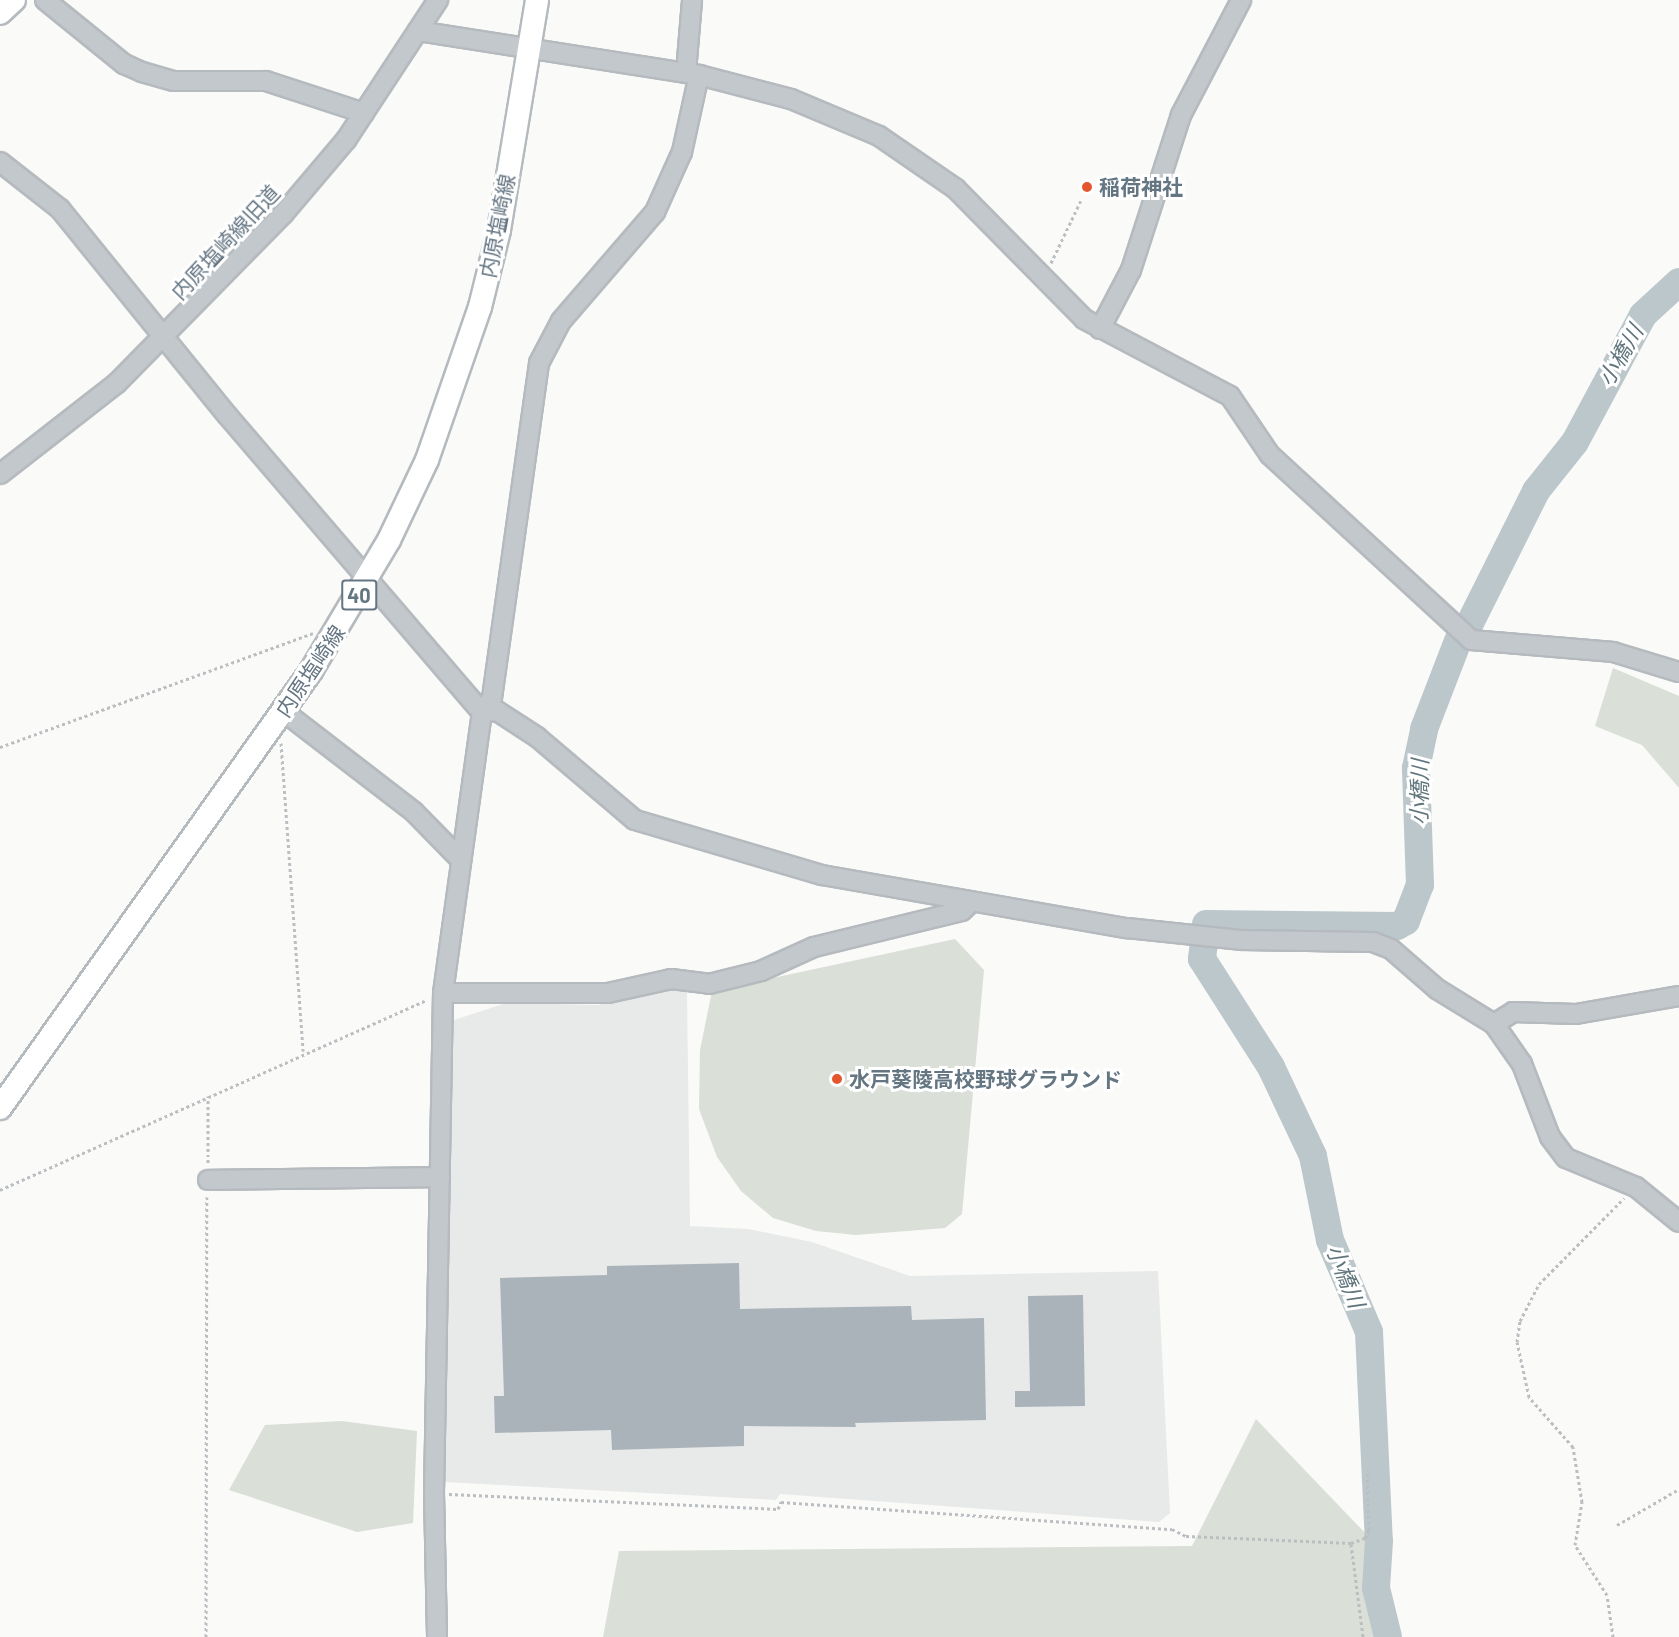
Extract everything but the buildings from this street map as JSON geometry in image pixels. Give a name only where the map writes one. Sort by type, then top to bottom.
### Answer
[{"type":"main road","points":[[0,13],[14,0]]},
{"type":"main road","name":"内原塩崎線","points":[[0,1108],[330,643],[369,578],[427,460],[467,353],[499,231],[537,0]]},
{"type":"street","points":[[45,0],[124,64],[142,72],[174,81],[266,81],[364,113]]},
{"type":"street","name":"内原塩崎線旧道","points":[[0,474],[68,424],[164,339],[298,198],[364,113],[438,0]]},
{"type":"street","points":[[437,1637],[434,1493],[444,993],[482,712],[492,698],[539,363],[561,321],[655,212],[681,152],[693,73],[692,0]]},
{"type":"street","points":[[1100,329],[1131,270],[1181,115],[1242,0]]},
{"type":"street","points":[[418,31],[693,73],[791,99],[879,136],[956,189],[1044,279],[1100,329],[1230,396],[1270,455],[1472,640],[1613,652],[1679,672]]},
{"type":"street","points":[[0,162],[60,209],[164,339],[482,712]]},
{"type":"street","points":[[283,711],[414,812],[461,860]]},
{"type":"street","points":[[482,712],[497,711],[537,737],[635,820],[822,875],[970,903],[1242,940],[1373,942],[1390,949],[1437,988],[1494,1024],[1522,1064],[1558,1149],[1582,1167],[1636,1187],[1679,1222]]},
{"type":"street","points":[[444,993],[608,993],[672,979],[709,984],[761,971],[814,947],[962,911],[970,903]]},
{"type":"street","points":[[1494,1024],[1513,1012],[1576,1014],[1679,996]]},
{"type":"street","points":[[208,1180],[440,1177]]},
{"type":"path","points":[[1044,279],[1081,200]]},
{"type":"path","points":[[0,747],[311,632],[330,643]]},
{"type":"path","points":[[268,732],[284,746],[303,1051]]},
{"type":"path","points":[[0,1190],[303,1051],[444,993]]},
{"type":"path","points":[[206,1637],[208,1096]]},
{"type":"path","points":[[1613,1637],[1607,1595],[1575,1545],[1582,1502],[1573,1447],[1529,1397],[1517,1342],[1520,1320],[1539,1284],[1636,1187]]},
{"type":"path","points":[[434,1493],[778,1509],[781,1502],[1172,1529],[1186,1536],[1351,1543],[1365,1538],[1369,1530],[1367,1470]]},
{"type":"path","points":[[1617,1525],[1679,1490]]},
{"type":"path","points":[[1351,1543],[1363,1637]]},
{"type":"shaded area","points":[[1613,668],[1679,696],[1679,788],[1642,745],[1595,726]]},
{"type":"shaded area","name":"水戸葵陵高校野球グラウンド","points":[[955,939],[984,970],[962,1214],[945,1228],[856,1235],[816,1231],[773,1218],[741,1191],[717,1157],[699,1109],[700,1050],[712,991]]},
{"type":"shaded area","points":[[663,990],[687,992],[690,1226],[748,1229],[812,1242],[910,1276],[1158,1271],[1170,1513],[1159,1522],[780,1494],[776,1500],[445,1482],[448,1022],[506,1003],[598,1005]]},
{"type":"shaded area","points":[[1256,1419],[1366,1534],[1385,1637],[603,1637],[619,1551],[1192,1546]]},
{"type":"shaded area","points":[[342,1421],[417,1431],[413,1523],[357,1532],[229,1490],[265,1425]]},
{"type":"waterway","name":"小橋川","points":[[1469,625],[1536,491],[1575,442],[1643,315],[1679,282]]},
{"type":"waterway","name":"小橋川","points":[[1206,924],[1397,926],[1406,921],[1420,885],[1416,768],[1424,729],[1458,641]]},
{"type":"waterway","name":"小橋川","points":[[1204,942],[1202,959],[1271,1067],[1313,1156],[1330,1240],[1369,1332],[1379,1541],[1376,1588],[1388,1637]]},
{"type":"place","name":"稲荷神社","points":[[1087,187]]},
{"type":"place","name":"水戸葵陵高校野球グラウンド","points":[[837,1079]]}]
